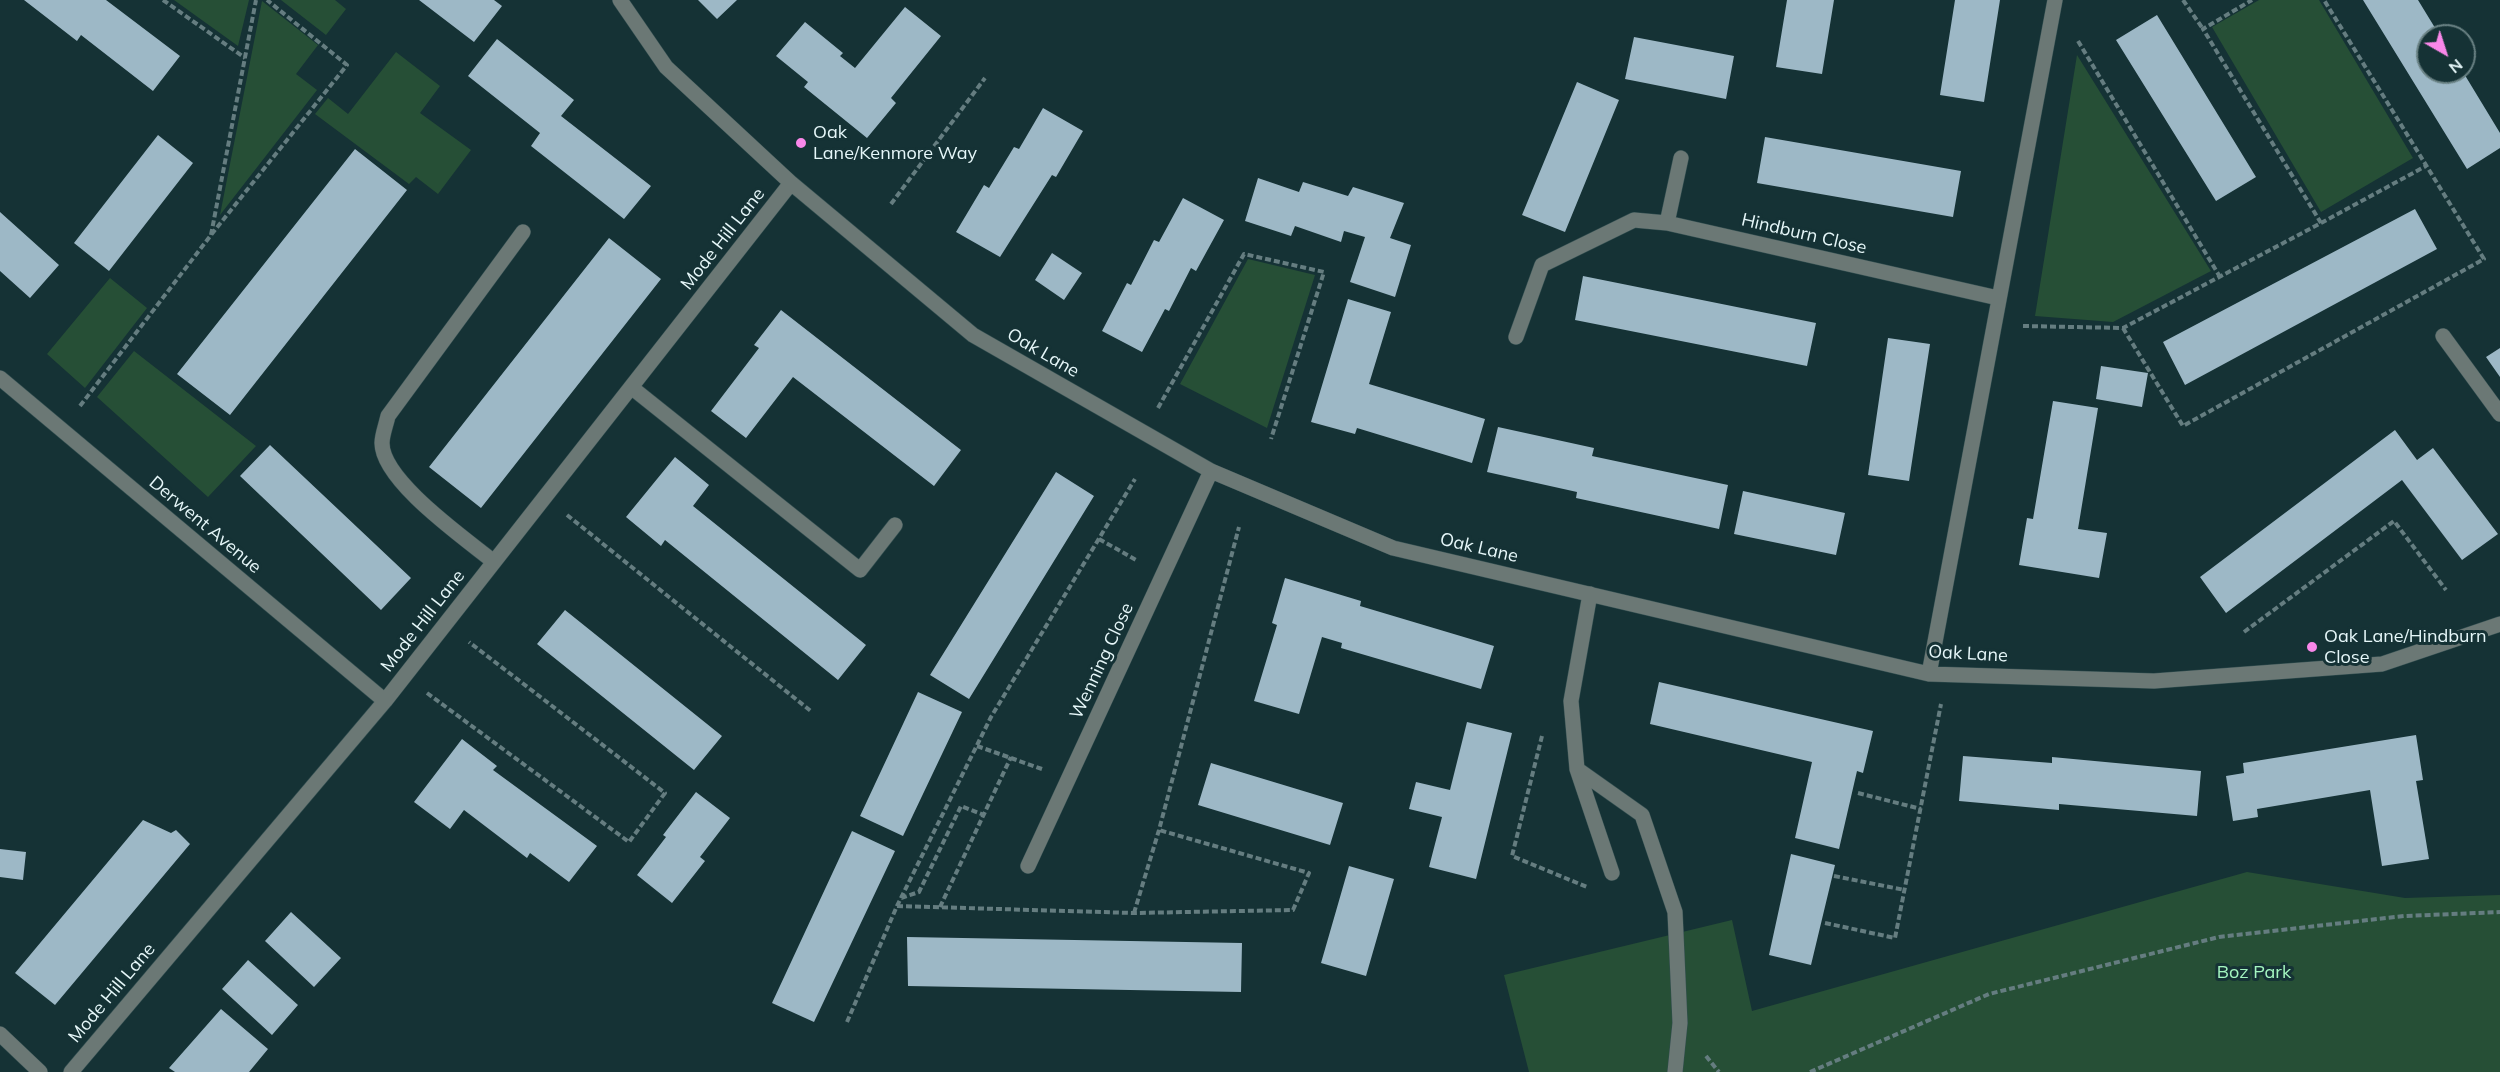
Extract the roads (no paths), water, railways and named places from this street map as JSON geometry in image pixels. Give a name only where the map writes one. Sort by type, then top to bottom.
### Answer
[{"type":"street","name":"Oak Lane","points":[[620,0],[666,67],[791,183],[972,335],[1210,471],[1393,548],[1929,674],[2154,681],[2382,664],[2500,624]]},
{"type":"street","points":[[1929,674],[2054,7]]},
{"type":"street","points":[[1667,223],[1682,158]]},
{"type":"street","name":"Mode Hill Lane","points":[[71,1072],[385,701],[791,183]]},
{"type":"street","name":"Hindburn Close","points":[[1516,338],[1542,265],[1634,220],[1667,223],[1998,298]]},
{"type":"street","points":[[494,562],[414,495],[394,474],[382,445],[388,416],[523,232]]},
{"type":"street","points":[[2444,336],[2500,414]]},
{"type":"street","name":"Derwent Avenue","points":[[3,386],[62,430],[385,701]]},
{"type":"street","points":[[631,387],[860,570],[895,525]]},
{"type":"street","name":"Wenning Close","points":[[1028,866],[1210,471]]},
{"type":"street","points":[[1590,594],[1571,701],[1577,769],[1612,873]]},
{"type":"street","points":[[1577,769],[1642,815],[1675,912],[1680,1023],[1675,1072]]},
{"type":"street","points":[[0,1034],[40,1072]]},
{"type":"place","name":"Oak Lane/Kenmore Way","points":[[801,143]]},
{"type":"place","name":"Oak Lane/Hindburn Close","points":[[2312,647]]},
{"type":"park label","name":"Boz Park","points":[[2254,973]]}]
